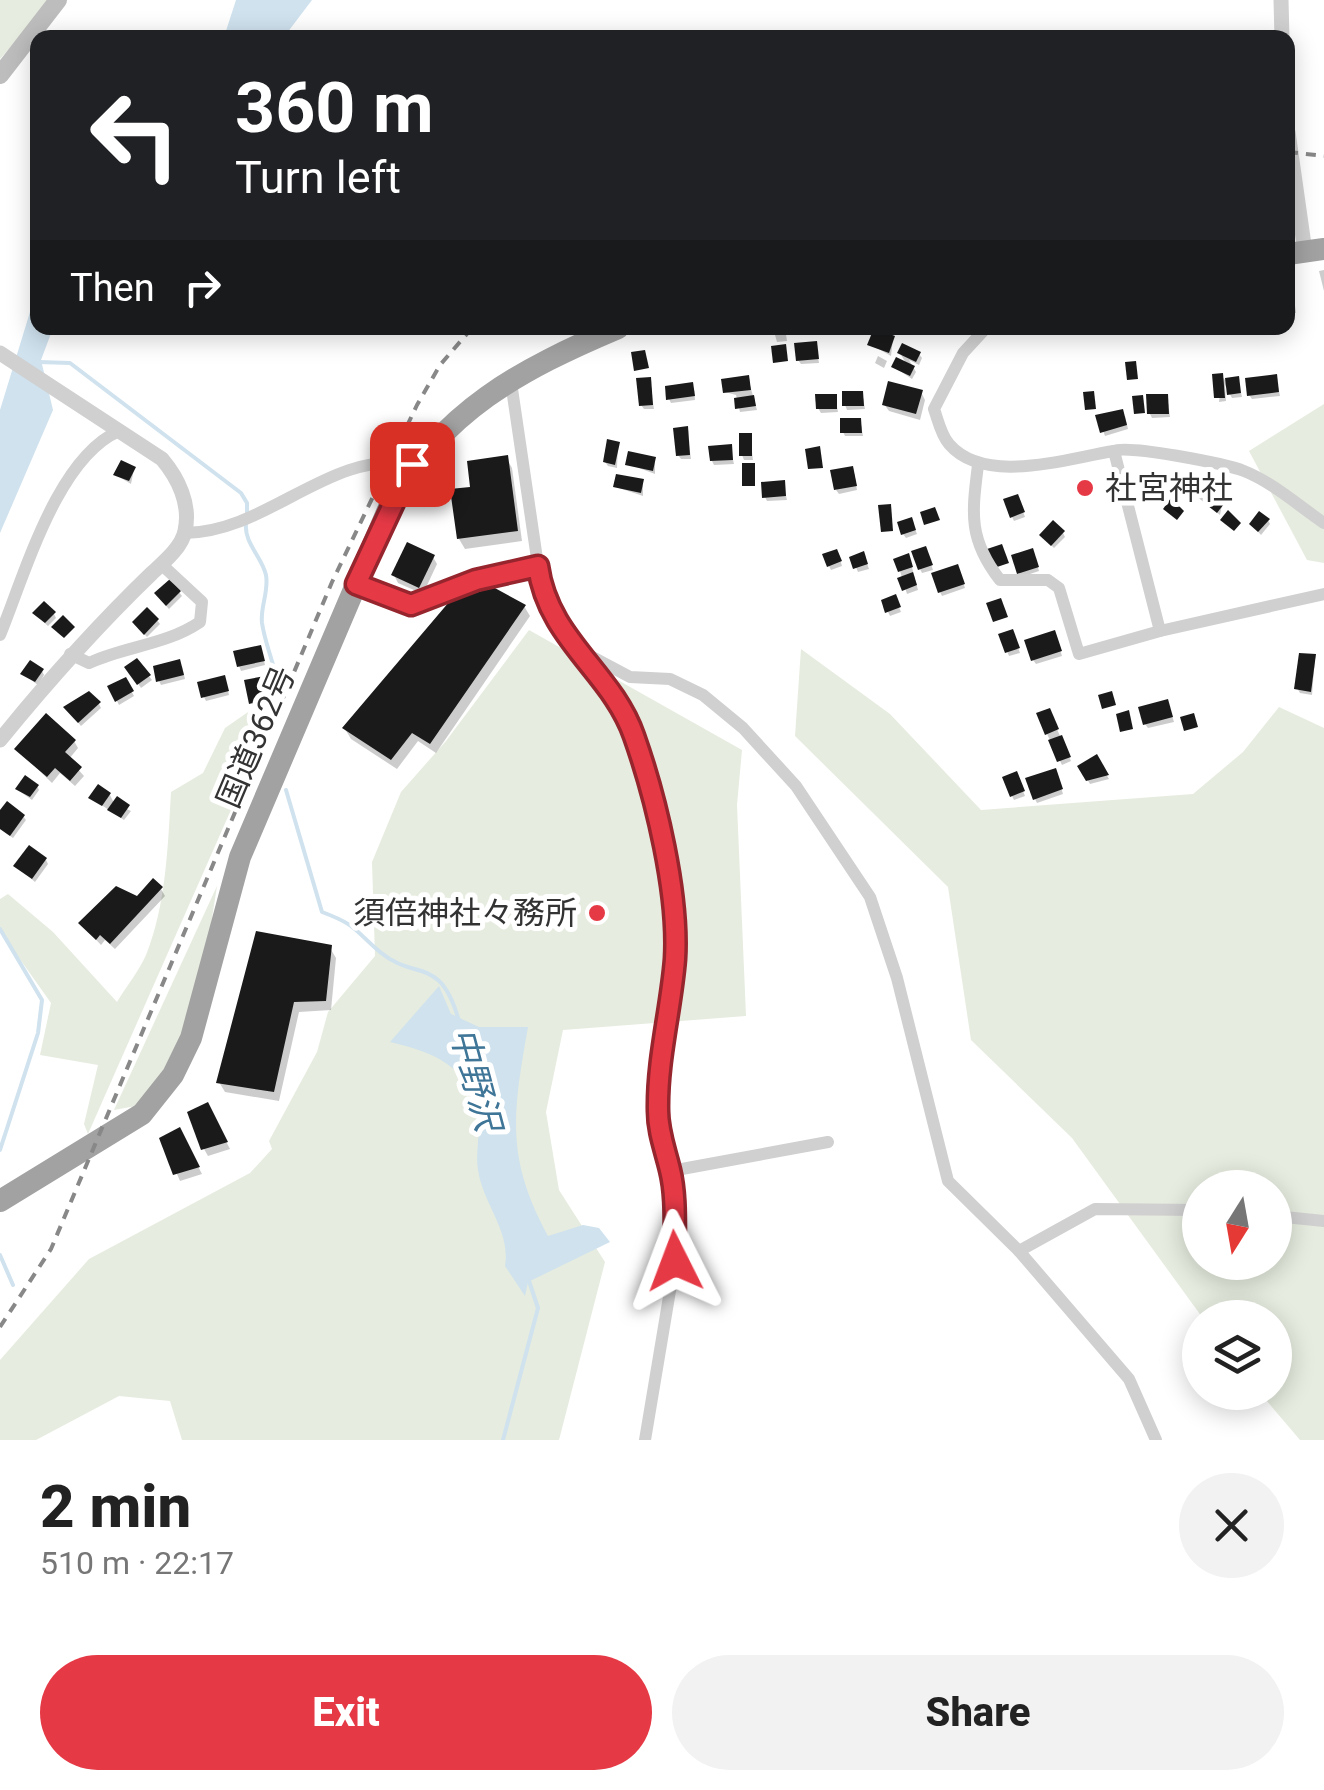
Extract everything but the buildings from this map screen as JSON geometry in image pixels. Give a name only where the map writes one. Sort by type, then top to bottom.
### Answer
[{"type":"highway","name":"国道362号","points":[[0,1201],[142,1114],[173,1075],[191,1038],[240,857],[356,584],[412,464],[446,425],[510,382],[604,335]]},
{"type":"main road","points":[[35,30],[58,0]]},
{"type":"main road","points":[[0,75],[30,36]]},
{"type":"street","points":[[1280,0],[1282,30]]},
{"type":"street","points":[[1295,181],[1305,252]]},
{"type":"street","points":[[980,335],[964,354],[934,409],[946,442],[978,465],[1002,466],[1114,451],[1122,446],[1141,448],[1244,471],[1324,522]]},
{"type":"street","points":[[0,353],[162,459],[176,476],[185,502],[185,533],[161,564],[70,654],[0,740]]},
{"type":"street","points":[[510,382],[538,566],[552,620],[580,650],[634,733],[670,879],[674,962],[659,1063],[658,1114],[662,1148],[671,1171],[675,1261],[645,1440]]},
{"type":"street","points":[[0,634],[72,468],[105,438],[119,431]]},
{"type":"street","points":[[1114,451],[1160,630]]},
{"type":"street","points":[[185,533],[216,532],[361,464],[392,460],[412,464]]},
{"type":"street","points":[[978,465],[971,521],[985,561],[1000,580],[1016,584],[1048,580],[1058,588],[1079,654],[1160,630],[1324,594]]},
{"type":"street","points":[[70,654],[90,662],[108,653],[174,637],[200,622],[204,609],[198,596],[161,564]]},
{"type":"street","points":[[356,584],[411,605],[476,580],[538,566]]},
{"type":"street","points":[[580,650],[630,677],[670,678],[703,695],[743,728],[796,786],[870,897],[897,978],[948,1181],[1019,1251],[1129,1380],[1156,1440]]},
{"type":"street","points":[[671,1171],[828,1142]]},
{"type":"street","points":[[1019,1251],[1096,1209],[1182,1210]]},
{"type":"street","points":[[1292,1218],[1324,1221]]},
{"type":"shaded area","points":[[0,0],[52,0],[0,59]]},
{"type":"shaded area","points":[[1324,404],[1324,563],[1307,560],[1249,451]]},
{"type":"shaded area","points":[[529,630],[742,750],[737,805],[746,1016],[563,1030],[546,1112],[559,1190],[605,1262],[559,1440],[182,1440],[170,1401],[119,1396],[36,1440],[0,1440],[0,1360],[89,1259],[250,1173],[272,1149],[269,1141],[317,1052],[328,1012],[375,956],[372,862],[401,792],[446,741]]},
{"type":"shaded area","points":[[801,649],[890,714],[981,810],[1193,794],[1243,752],[1279,707],[1324,728],[1324,1440],[1300,1440],[1274,1410],[1292,1410],[1292,1300],[1190,1300],[1072,1138],[971,1040],[948,887],[795,736]]},
{"type":"shaded area","points":[[251,710],[262,720],[253,760],[88,1134],[84,1124],[98,1065],[40,1055],[51,1003],[0,931],[0,899],[8,894],[53,932],[117,1002],[153,936],[165,875],[171,792],[203,773],[225,728]]},
{"type":"shaded area","points":[[217,886],[208,944],[176,1056],[136,1106],[114,1110]]},
{"type":"water","points":[[236,0],[312,0],[289,30],[226,30]]},
{"type":"water","points":[[30,312],[30,335],[50,335],[41,360],[53,410],[0,533],[0,410]]},
{"type":"water","points":[[439,986],[451,1014],[479,1027],[528,1027],[516,1134],[534,1208],[548,1236],[583,1225],[599,1228],[610,1242],[528,1282],[525,1296],[505,1266],[504,1241],[481,1182],[477,1163],[478,1115],[467,1084],[435,1057],[390,1042]]},
{"type":"waterway","name":"中野沢","points":[[38,362],[70,363],[241,493],[247,503],[247,515]]},
{"type":"waterway","name":"中野沢","points":[[246,524],[266,575],[262,623],[279,701]]},
{"type":"waterway","name":"中野沢","points":[[286,790],[322,912],[349,925],[393,961],[435,978],[452,1000],[459,1021]]},
{"type":"waterway","points":[[0,929],[42,1000],[38,1033],[0,1150]]},
{"type":"waterway","points":[[0,1255],[13,1285]]},
{"type":"waterway","name":"中野沢","points":[[503,1440],[538,1308],[529,1281]]},
{"type":"railway","points":[[1295,153],[1324,156]]},
{"type":"railway","points":[[0,1327],[51,1249],[332,582],[417,405],[440,365],[466,335]]},
{"type":"place","name":"社宮神社","points":[[1085,488]]},
{"type":"place","name":"須倍神社々務所","points":[[597,913]]},
{"type":"route","points":[[412,464],[356,584],[411,605],[456,586],[538,566],[552,620],[580,650],[634,733],[675,911],[674,962],[659,1063],[658,1114],[662,1148],[671,1171],[675,1261]]}]
